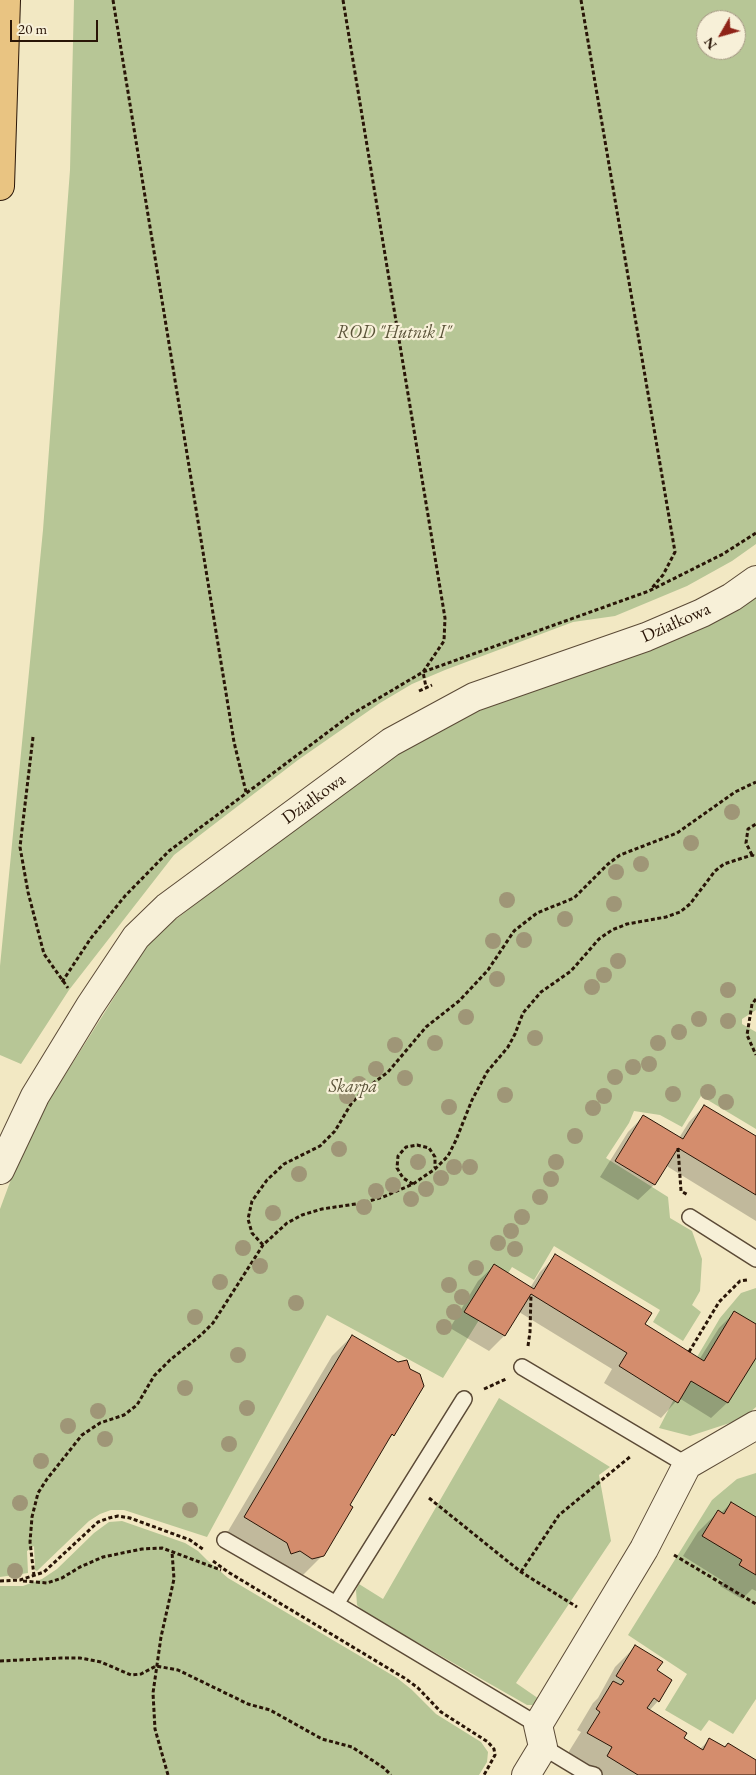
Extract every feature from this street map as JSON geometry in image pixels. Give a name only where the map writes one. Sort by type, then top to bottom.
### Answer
[{"type":"main road","points":[[0,186],[6,0]]},
{"type":"street","name":"Działkowa","points":[[0,1170],[35,1096],[90,1006],[136,937],[167,908],[391,742],[474,697],[646,637],[702,613],[732,597],[756,580]]},
{"type":"street","points":[[526,1775],[540,1736],[600,1621],[644,1549],[687,1465],[756,1425]]},
{"type":"lane","points":[[690,1216],[756,1259]]},
{"type":"lane","points":[[522,1367],[687,1465]]},
{"type":"lane","points":[[336,1604],[464,1398]]},
{"type":"lane","points":[[225,1540],[336,1604],[540,1736],[586,1773],[594,1775]]},
{"type":"path","points":[[113,0],[234,742],[246,792]]},
{"type":"path","points":[[343,0],[445,618],[444,641],[423,672],[435,718]]},
{"type":"path","points":[[581,0],[675,552],[663,575],[649,591]]},
{"type":"path","points":[[32,737],[20,847],[28,892],[44,954],[75,998],[90,1006]]},
{"type":"path","points":[[263,1245],[252,1233],[248,1219],[252,1201],[267,1180],[284,1164],[320,1146],[335,1131],[351,1104],[363,1091],[388,1072],[426,1027],[459,1001],[488,970],[514,931],[537,913],[574,898],[608,864],[620,855],[677,833],[735,792],[756,782]]},
{"type":"path","points":[[34,1576],[30,1542],[32,1517],[38,1493],[47,1479],[82,1435],[100,1423],[124,1415],[138,1405],[154,1376],[213,1323],[263,1245],[287,1223],[302,1215],[322,1209],[383,1198],[412,1184],[435,1169],[448,1156],[486,1072],[508,1047],[515,1034],[522,1013],[541,992],[571,971],[599,939],[612,930],[627,924],[666,917],[680,912],[690,904],[715,871],[724,864],[754,856],[746,843],[748,829],[756,824]]},
{"type":"path","points":[[756,999],[752,1004],[747,1035],[756,1055]]},
{"type":"path","points":[[412,1184],[402,1178],[397,1168],[398,1156],[406,1147],[417,1145],[428,1148],[435,1157],[435,1169]]},
{"type":"path","points":[[689,1352],[719,1302],[740,1281],[748,1280]]},
{"type":"path","points":[[464,1398],[506,1379],[522,1367]]},
{"type":"path","points":[[521,1572],[559,1515],[648,1442]]},
{"type":"path","points":[[410,1484],[521,1572],[600,1621]]},
{"type":"path","points":[[18,1580],[34,1576],[52,1566],[98,1522],[118,1516],[130,1518],[190,1540],[205,1551],[218,1566],[406,1679],[418,1688],[441,1712],[488,1742],[494,1748],[495,1754],[484,1775]]},
{"type":"path","points":[[0,1581],[18,1580],[47,1583],[62,1578],[80,1567],[103,1557],[125,1552],[162,1548],[228,1572]]},
{"type":"path","points":[[168,1775],[155,1729],[153,1693],[160,1637],[174,1579],[172,1552]]},
{"type":"path","points":[[670,1552],[756,1604]]},
{"type":"path","points":[[0,1661],[80,1658],[101,1662],[131,1674],[141,1674],[156,1666],[178,1670],[188,1673],[248,1704],[270,1710],[322,1738],[352,1747],[392,1775]]},
{"type":"green space","name":"ROD \"Hutnik I\"","points":[[74,0],[756,0],[756,544],[732,561],[687,586],[615,616],[573,622],[412,684],[380,703],[298,760],[174,855],[69,990],[21,1064],[0,1055],[0,966],[43,530],[70,170]]},
{"type":"green space","name":"Skarpa","points":[[756,596],[756,1010],[742,1019],[742,1024],[756,1032],[756,1129],[701,1096],[682,1127],[660,1115],[634,1111],[629,1123],[606,1158],[668,1197],[670,1218],[692,1231],[702,1259],[700,1291],[692,1305],[701,1312],[683,1341],[653,1322],[660,1310],[554,1246],[534,1280],[512,1267],[443,1378],[327,1315],[207,1537],[124,1510],[111,1510],[89,1521],[37,1571],[35,1570],[34,1546],[27,1551],[28,1573],[0,1577],[0,1209],[13,1174],[43,1110],[146,947],[167,926],[286,835],[391,758],[433,733],[473,713],[697,630],[734,612]]},
{"type":"green space","points":[[756,1288],[756,1407],[742,1419],[690,1436],[659,1428],[687,1374],[720,1318],[741,1293]]},
{"type":"green space","points":[[499,1398],[610,1467],[599,1475],[611,1541],[516,1683],[542,1701],[537,1705],[527,1705],[364,1612],[357,1605],[356,1590],[359,1584],[383,1599]]},
{"type":"green space","points":[[756,1473],[756,1699],[733,1734],[709,1720],[701,1731],[665,1710],[687,1674],[628,1635],[712,1500],[737,1479]]},
{"type":"green space","points":[[122,1521],[185,1543],[198,1551],[228,1578],[397,1678],[436,1714],[481,1742],[488,1752],[487,1762],[479,1775],[0,1775],[0,1586],[23,1586],[42,1579],[57,1569],[94,1533],[109,1522]]},
{"type":"building","points":[[704,1105],[756,1136],[756,1195],[678,1148],[655,1185],[615,1161],[643,1115],[683,1139]]},
{"type":"building","points":[[555,1254],[652,1313],[645,1324],[704,1361],[734,1311],[756,1324],[756,1358],[728,1403],[691,1381],[678,1403],[619,1366],[627,1353],[531,1294],[505,1336],[464,1312],[494,1264],[534,1289]]},
{"type":"building","points":[[352,1335],[398,1362],[407,1360],[410,1369],[420,1374],[424,1386],[394,1436],[392,1434],[350,1505],[353,1507],[324,1556],[312,1559],[300,1551],[291,1554],[287,1543],[244,1517]]},
{"type":"building","points":[[731,1502],[756,1517],[756,1575],[739,1565],[742,1560],[702,1536],[718,1510],[724,1514]]},
{"type":"building","points":[[635,1645],[663,1662],[657,1670],[672,1680],[659,1702],[654,1698],[647,1708],[687,1733],[684,1738],[703,1750],[709,1738],[725,1747],[728,1743],[756,1760],[756,1775],[638,1775],[607,1756],[612,1747],[587,1733],[600,1712],[596,1709],[613,1681],[621,1685],[624,1681],[616,1676]]}]
